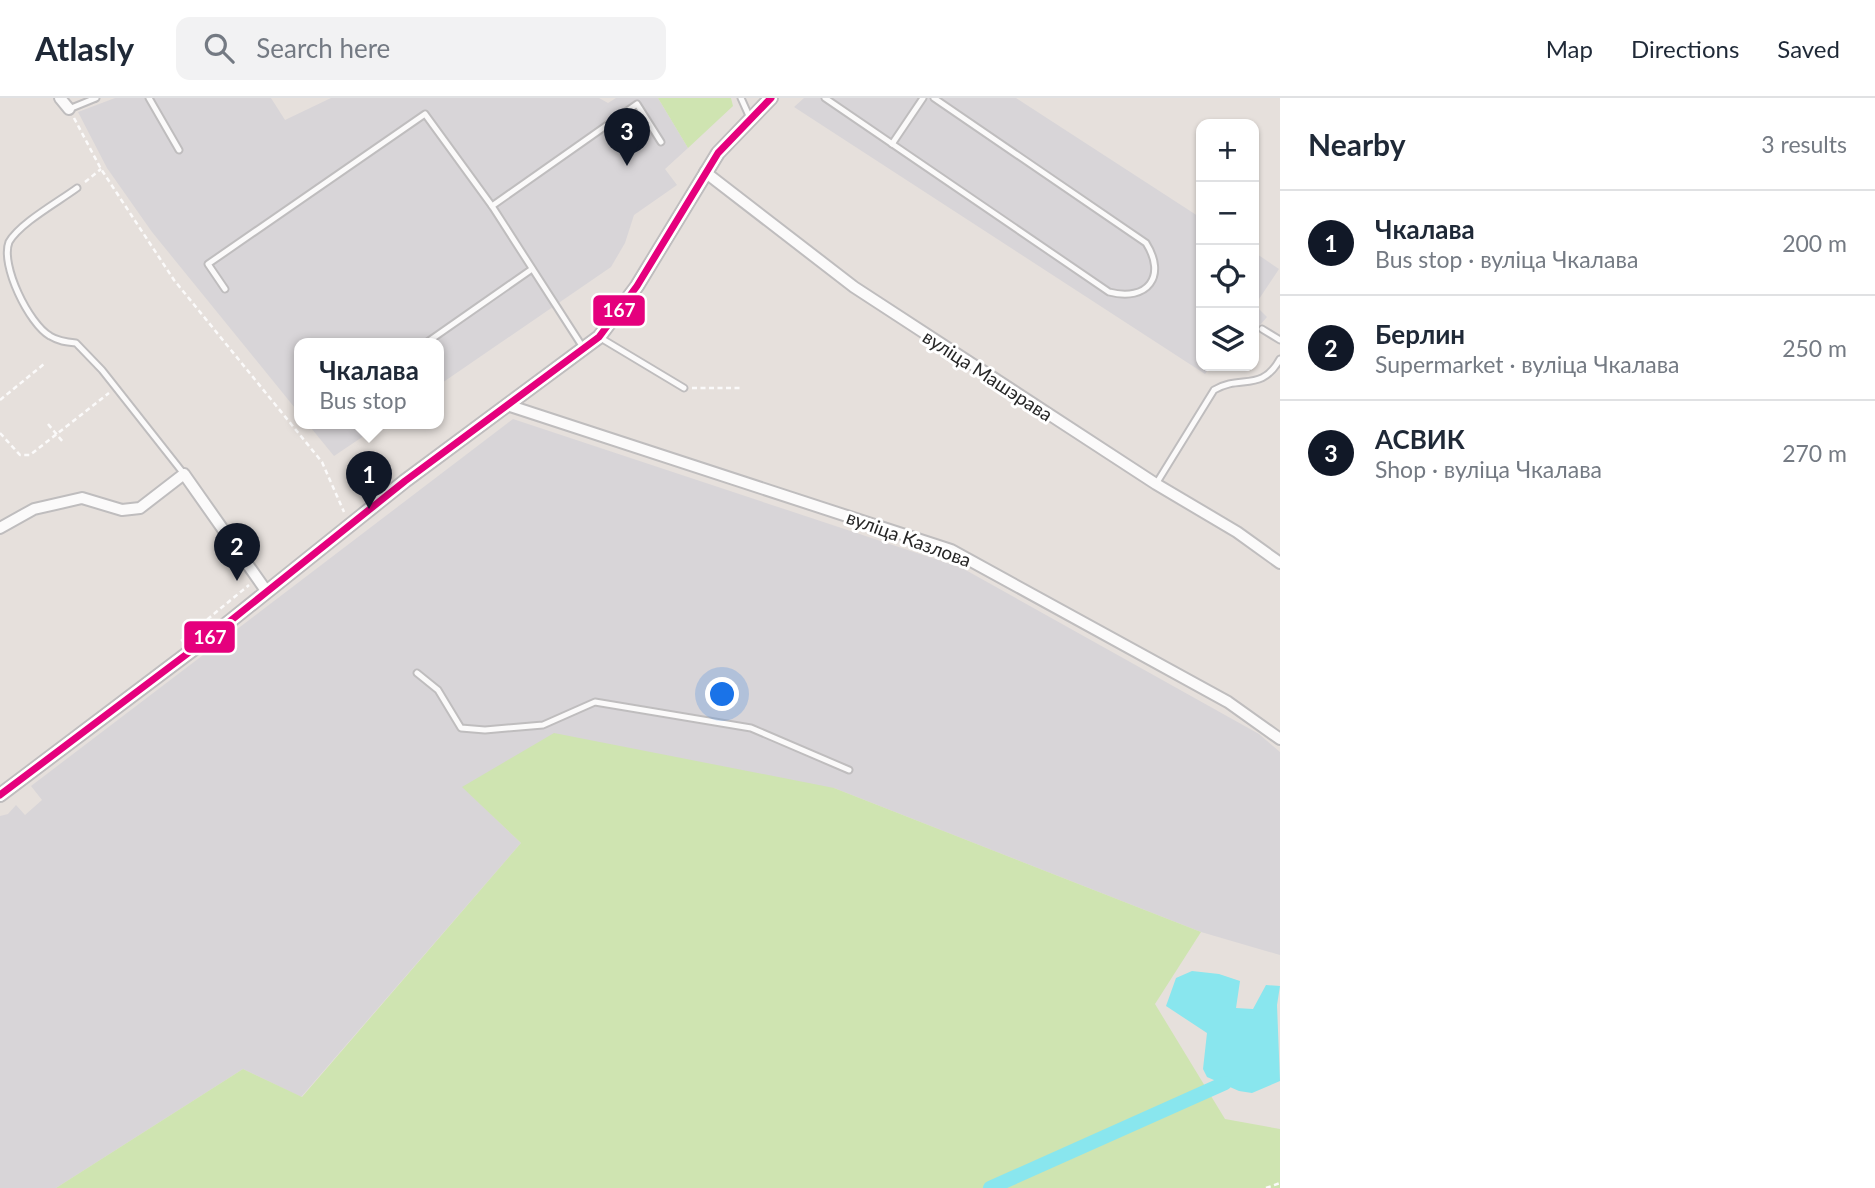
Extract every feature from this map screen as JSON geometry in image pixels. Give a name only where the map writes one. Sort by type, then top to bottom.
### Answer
[{"type":"street","points":[[60,98],[69,109]]},
{"type":"street","points":[[0,795],[267,592],[349,525],[599,337],[637,286],[705,172],[733,135],[771,98]]},
{"type":"street","name":"вуліца Машэрава","points":[[705,172],[854,288],[1156,484],[1237,532],[1280,563]]},
{"type":"street","name":"вуліца Казлова","points":[[507,405],[951,550],[1228,702],[1280,739]]},
{"type":"street","points":[[0,528],[34,509],[82,498],[122,510],[140,508],[184,474],[267,592]]},
{"type":"lane","points":[[69,109],[96,98]]},
{"type":"lane","points":[[149,98],[179,150]]},
{"type":"lane","points":[[741,98],[750,118]]},
{"type":"lane","points":[[825,98],[1110,292],[1124,296],[1141,292],[1152,282],[1156,268],[1154,256],[1146,243],[934,98]]},
{"type":"lane","points":[[892,144],[923,98]]},
{"type":"lane","points":[[492,206],[637,104],[661,142]]},
{"type":"lane","points":[[225,289],[208,264],[425,114],[492,206],[584,349]]},
{"type":"lane","points":[[77,188],[10,241],[3,255],[7,276],[39,327],[63,342],[76,343],[116,387],[184,474]]},
{"type":"lane","points":[[433,338],[532,269]]},
{"type":"lane","points":[[1262,330],[1280,340]]},
{"type":"lane","points":[[599,337],[684,388]]},
{"type":"lane","points":[[1156,484],[1214,390],[1223,385],[1262,380],[1272,372],[1280,359]]},
{"type":"lane","points":[[417,673],[438,690],[461,728],[485,730],[543,725],[595,702],[751,729],[849,770]]},
{"type":"path","points":[[69,109],[101,169],[174,280],[294,427]]},
{"type":"path","points":[[77,188],[101,169]]},
{"type":"path","points":[[0,400],[44,364]]},
{"type":"path","points":[[0,433],[20,455],[30,455],[116,387]]},
{"type":"path","points":[[684,388],[741,388]]},
{"type":"path","points":[[48,424],[63,442]]},
{"type":"path","points":[[296,429],[323,462],[349,525]]},
{"type":"path","points":[[1266,1188],[1280,1183]]},
{"type":"shaded area","points":[[115,98],[271,98],[285,120],[331,98],[599,98],[608,103],[616,98],[658,98],[688,148],[665,169],[677,185],[634,215],[625,243],[611,267],[444,382],[444,338],[294,338],[294,407],[152,232],[107,168],[78,112]]},
{"type":"shaded area","points":[[804,98],[1016,98],[1196,215],[1196,368],[794,107]]},
{"type":"shaded area","points":[[1259,255],[1279,269],[1259,299]]},
{"type":"shaded area","points":[[1259,309],[1267,317],[1259,326]]},
{"type":"shaded area","points":[[513,419],[962,568],[1259,734],[1280,752],[1280,955],[1201,932],[834,788],[463,787],[521,843],[301,1097],[243,1069],[56,1188],[0,1188],[0,816],[8,814],[16,805],[25,815],[42,800],[31,786]]},
{"type":"shaded area","points":[[312,429],[374,429],[334,456]]},
{"type":"green space","points":[[658,98],[731,98],[733,106],[688,148]]},
{"type":"green space","points":[[554,733],[834,788],[1201,932],[1155,1004],[1225,1119],[1280,1129],[1280,1188],[56,1188],[243,1069],[302,1097],[521,843],[462,787]]},
{"type":"water","points":[[1192,971],[1219,974],[1240,981],[1236,1008],[1253,1009],[1266,985],[1280,986],[1277,1005],[1280,1081],[1252,1093],[1239,1091],[1207,1077],[1203,1069],[1207,1033],[1166,1006],[1176,978]]},
{"type":"waterway","points":[[990,1188],[1225,1083]]},
{"type":"transit line","name":"167","points":[[0,795],[224,626],[405,481],[599,337],[637,286],[718,153],[771,98]]},
{"type":"place","name":"АСВИК","points":[[627,166]]},
{"type":"place","name":"Чкалава","points":[[369,509]]},
{"type":"place","name":"Берлин","points":[[237,581]]}]
